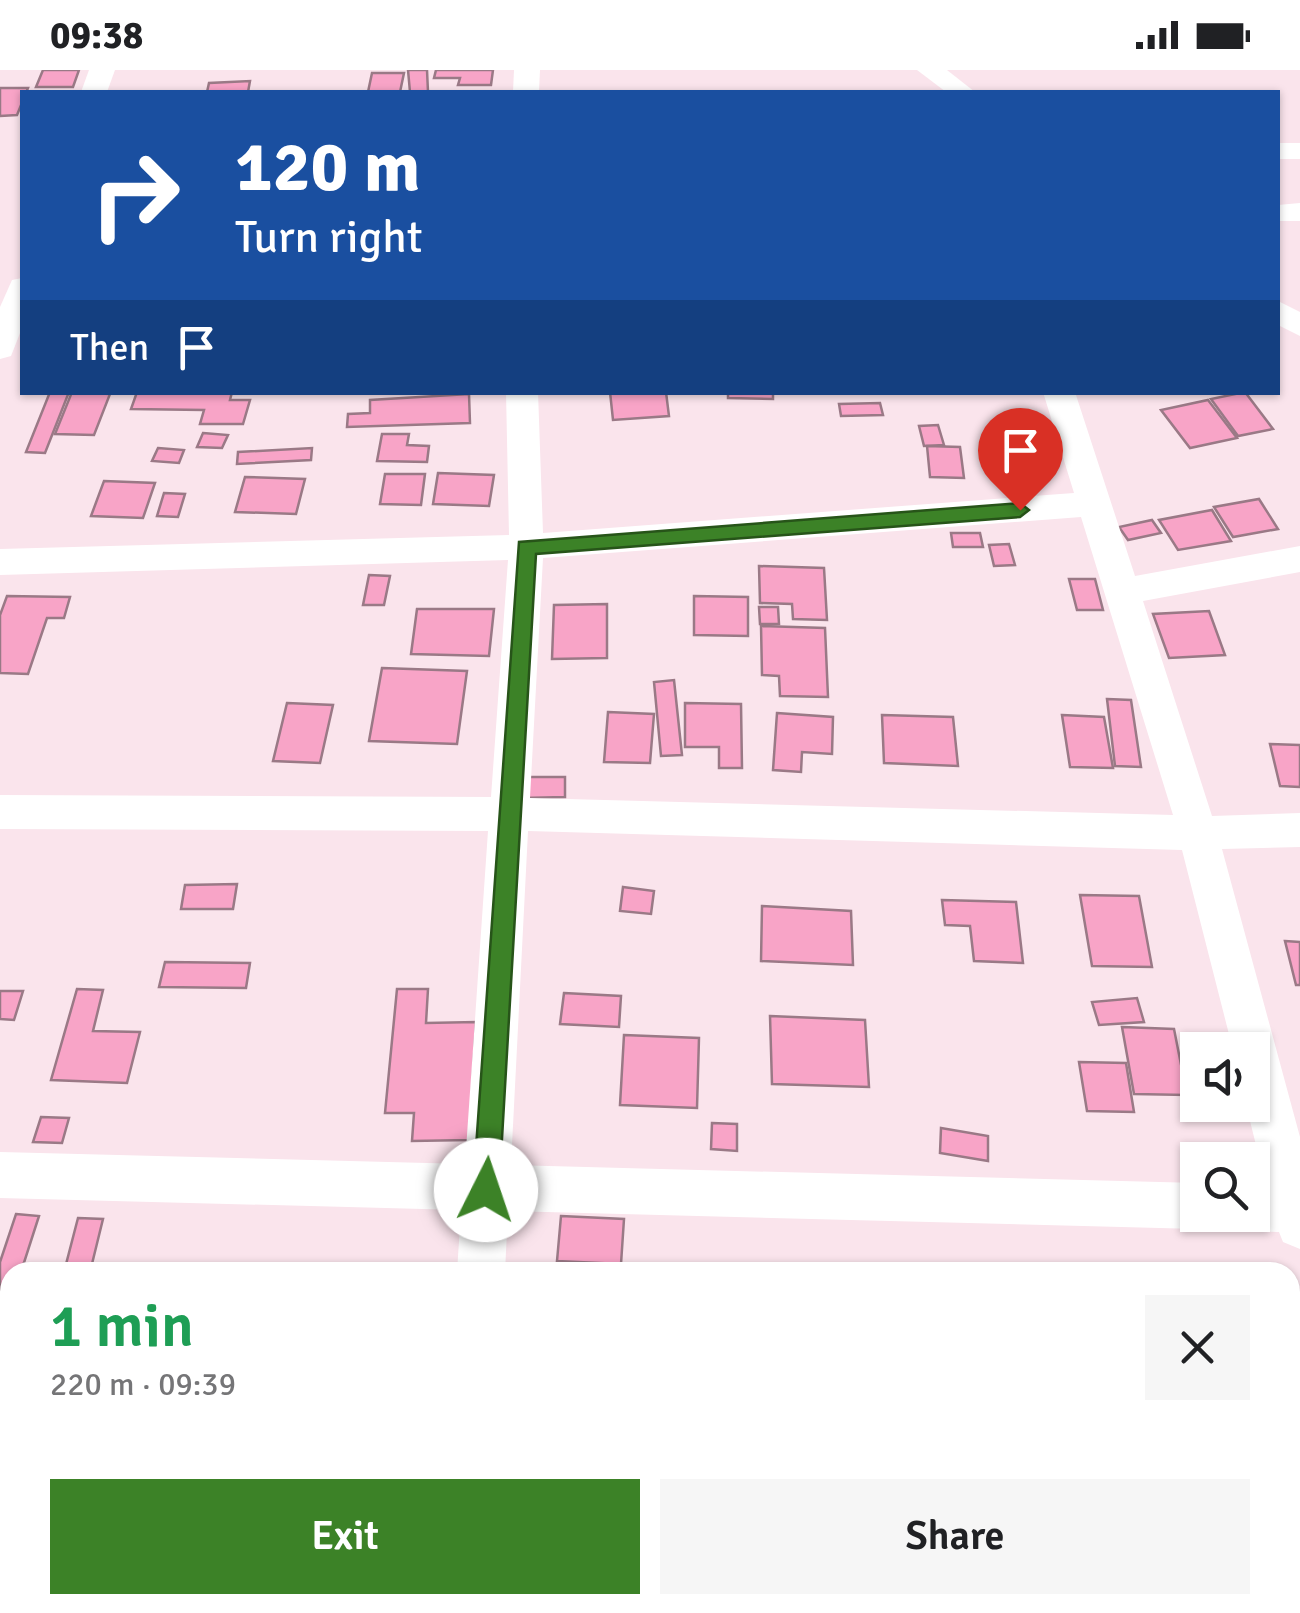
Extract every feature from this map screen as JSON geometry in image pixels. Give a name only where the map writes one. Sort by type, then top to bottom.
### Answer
[{"type":"street","points":[[930,70],[959,90]]},
{"type":"street","points":[[6,344],[20,294]]},
{"type":"street","points":[[482,1262],[526,547],[522,395]]},
{"type":"street","points":[[1059,395],[1198,833],[1287,1213]]},
{"type":"street","points":[[0,562],[526,547],[1095,504]]},
{"type":"street","points":[[1122,592],[1300,558]]},
{"type":"street","points":[[0,812],[509,814],[1198,833],[1300,830]]},
{"type":"street","points":[[0,1175],[1180,1206]]},
{"type":"building","points":[[43,70],[79,70],[73,87],[36,87]]},
{"type":"building","points":[[408,70],[427,70],[428,90],[410,90]]},
{"type":"building","points":[[436,70],[493,70],[491,85],[458,85],[460,78],[434,78]]},
{"type":"building","points":[[372,73],[404,73],[400,90],[368,90]]},
{"type":"building","points":[[250,81],[248,90],[207,90],[209,83]]},
{"type":"building","points":[[0,88],[28,88],[20,90],[17,115],[0,116]]},
{"type":"building","points":[[49,395],[68,395],[45,453],[26,452]]},
{"type":"building","points":[[71,395],[110,395],[94,435],[55,434]]},
{"type":"building","points":[[136,395],[231,395],[230,400],[250,400],[243,424],[200,424],[204,410],[131,409]]},
{"type":"building","points":[[469,395],[470,423],[347,427],[348,414],[370,413],[370,400]]},
{"type":"building","points":[[610,395],[666,395],[669,416],[613,420]]},
{"type":"building","points":[[728,395],[773,395],[773,399]]},
{"type":"building","points":[[1247,395],[1273,429],[1238,436],[1211,399]]},
{"type":"building","points":[[1208,400],[1237,438],[1190,448],[1161,410]]},
{"type":"building","points":[[880,403],[883,415],[841,416],[839,404]]},
{"type":"building","points":[[938,425],[944,445],[924,446],[919,426]]},
{"type":"building","points":[[203,433],[228,435],[222,448],[197,447]]},
{"type":"building","points":[[382,434],[409,434],[407,445],[429,446],[427,462],[377,461]]},
{"type":"building","points":[[927,446],[960,447],[964,478],[930,477]]},
{"type":"building","points":[[158,448],[184,450],[179,463],[152,461]]},
{"type":"building","points":[[312,448],[311,460],[237,464],[238,452]]},
{"type":"building","points":[[438,473],[494,475],[489,506],[433,504]]},
{"type":"building","points":[[385,474],[425,474],[421,505],[380,504]]},
{"type":"building","points":[[245,477],[305,479],[296,514],[235,512]]},
{"type":"building","points":[[104,481],[155,483],[143,518],[91,516]]},
{"type":"building","points":[[164,493],[185,494],[178,517],[157,516]]},
{"type":"building","points":[[1259,499],[1278,529],[1233,537],[1214,507]]},
{"type":"building","points":[[1212,510],[1231,541],[1178,550],[1159,520]]},
{"type":"building","points":[[1152,520],[1161,533],[1128,540],[1119,527]]},
{"type":"building","points":[[951,533],[980,533],[983,547],[953,547]]},
{"type":"building","points":[[1009,544],[1015,565],[994,566],[989,545]]},
{"type":"building","points":[[759,566],[824,568],[827,620],[793,619],[792,604],[760,603]]},
{"type":"building","points":[[369,575],[390,576],[384,605],[363,605]]},
{"type":"building","points":[[1069,579],[1095,579],[1103,610],[1077,610]]},
{"type":"building","points":[[7,596],[70,597],[64,618],[47,618],[28,674],[0,673],[0,615]]},
{"type":"building","points":[[694,596],[748,597],[748,636],[694,635]]},
{"type":"building","points":[[607,604],[607,658],[552,659],[554,605]]},
{"type":"building","points":[[759,607],[778,607],[779,624],[760,624]]},
{"type":"building","points":[[417,609],[494,609],[489,656],[411,654]]},
{"type":"building","points":[[1209,611],[1225,655],[1169,658],[1153,614]]},
{"type":"building","points":[[761,626],[825,628],[828,697],[780,696],[779,676],[762,675]]},
{"type":"building","points":[[382,668],[467,671],[457,744],[369,741]]},
{"type":"building","points":[[674,680],[682,755],[661,756],[654,682]]},
{"type":"building","points":[[1107,699],[1131,700],[1141,767],[1115,766]]},
{"type":"building","points":[[287,703],[333,705],[320,763],[273,761]]},
{"type":"building","points":[[685,703],[741,704],[742,768],[719,768],[719,747],[685,747]]},
{"type":"building","points":[[608,712],[654,714],[650,763],[604,762]]},
{"type":"building","points":[[777,713],[833,717],[832,754],[802,752],[801,772],[773,770]]},
{"type":"building","points":[[882,715],[953,717],[958,766],[884,763]]},
{"type":"building","points":[[1062,715],[1104,717],[1113,768],[1070,767]]},
{"type":"building","points":[[1270,744],[1300,745],[1300,787],[1280,786]]},
{"type":"building","points":[[521,777],[565,777],[565,797],[521,798]]},
{"type":"building","points":[[237,884],[233,909],[181,909],[185,885]]},
{"type":"building","points":[[623,887],[654,891],[651,914],[620,911]]},
{"type":"building","points":[[1080,895],[1139,896],[1152,967],[1092,966]]},
{"type":"building","points":[[942,900],[1016,902],[1023,963],[974,961],[970,926],[945,925]]},
{"type":"building","points":[[762,906],[851,911],[853,965],[761,961]]},
{"type":"building","points":[[1285,941],[1300,942],[1300,985],[1296,985]]},
{"type":"building","points":[[165,962],[250,963],[246,988],[159,987]]},
{"type":"building","points":[[77,989],[103,990],[93,1031],[140,1032],[127,1083],[51,1080]]},
{"type":"building","points":[[397,989],[428,989],[426,1023],[476,1022],[469,1140],[412,1141],[414,1113],[385,1113]]},
{"type":"building","points":[[0,991],[23,991],[14,1020],[0,1019]]},
{"type":"building","points":[[564,993],[621,996],[619,1027],[560,1024]]},
{"type":"building","points":[[1137,998],[1144,1022],[1099,1025],[1092,1002]]},
{"type":"building","points":[[770,1016],[865,1020],[869,1087],[772,1084]]},
{"type":"building","points":[[1122,1027],[1174,1029],[1180,1059],[1180,1095],[1134,1094]]},
{"type":"building","points":[[624,1035],[699,1038],[697,1108],[620,1105]]},
{"type":"building","points":[[1079,1062],[1126,1063],[1134,1112],[1087,1111]]},
{"type":"building","points":[[41,1117],[69,1118],[62,1143],[33,1142]]},
{"type":"building","points":[[712,1123],[737,1124],[737,1151],[711,1149]]},
{"type":"building","points":[[941,1128],[988,1136],[988,1161],[940,1153]]},
{"type":"building","points":[[16,1214],[39,1216],[24,1262],[0,1262]]},
{"type":"building","points":[[561,1216],[624,1219],[621,1262],[557,1261]]},
{"type":"building","points":[[78,1218],[103,1219],[92,1262],[67,1262]]},
{"type":"route","points":[[486,1190],[526,547],[1020,510]]}]
